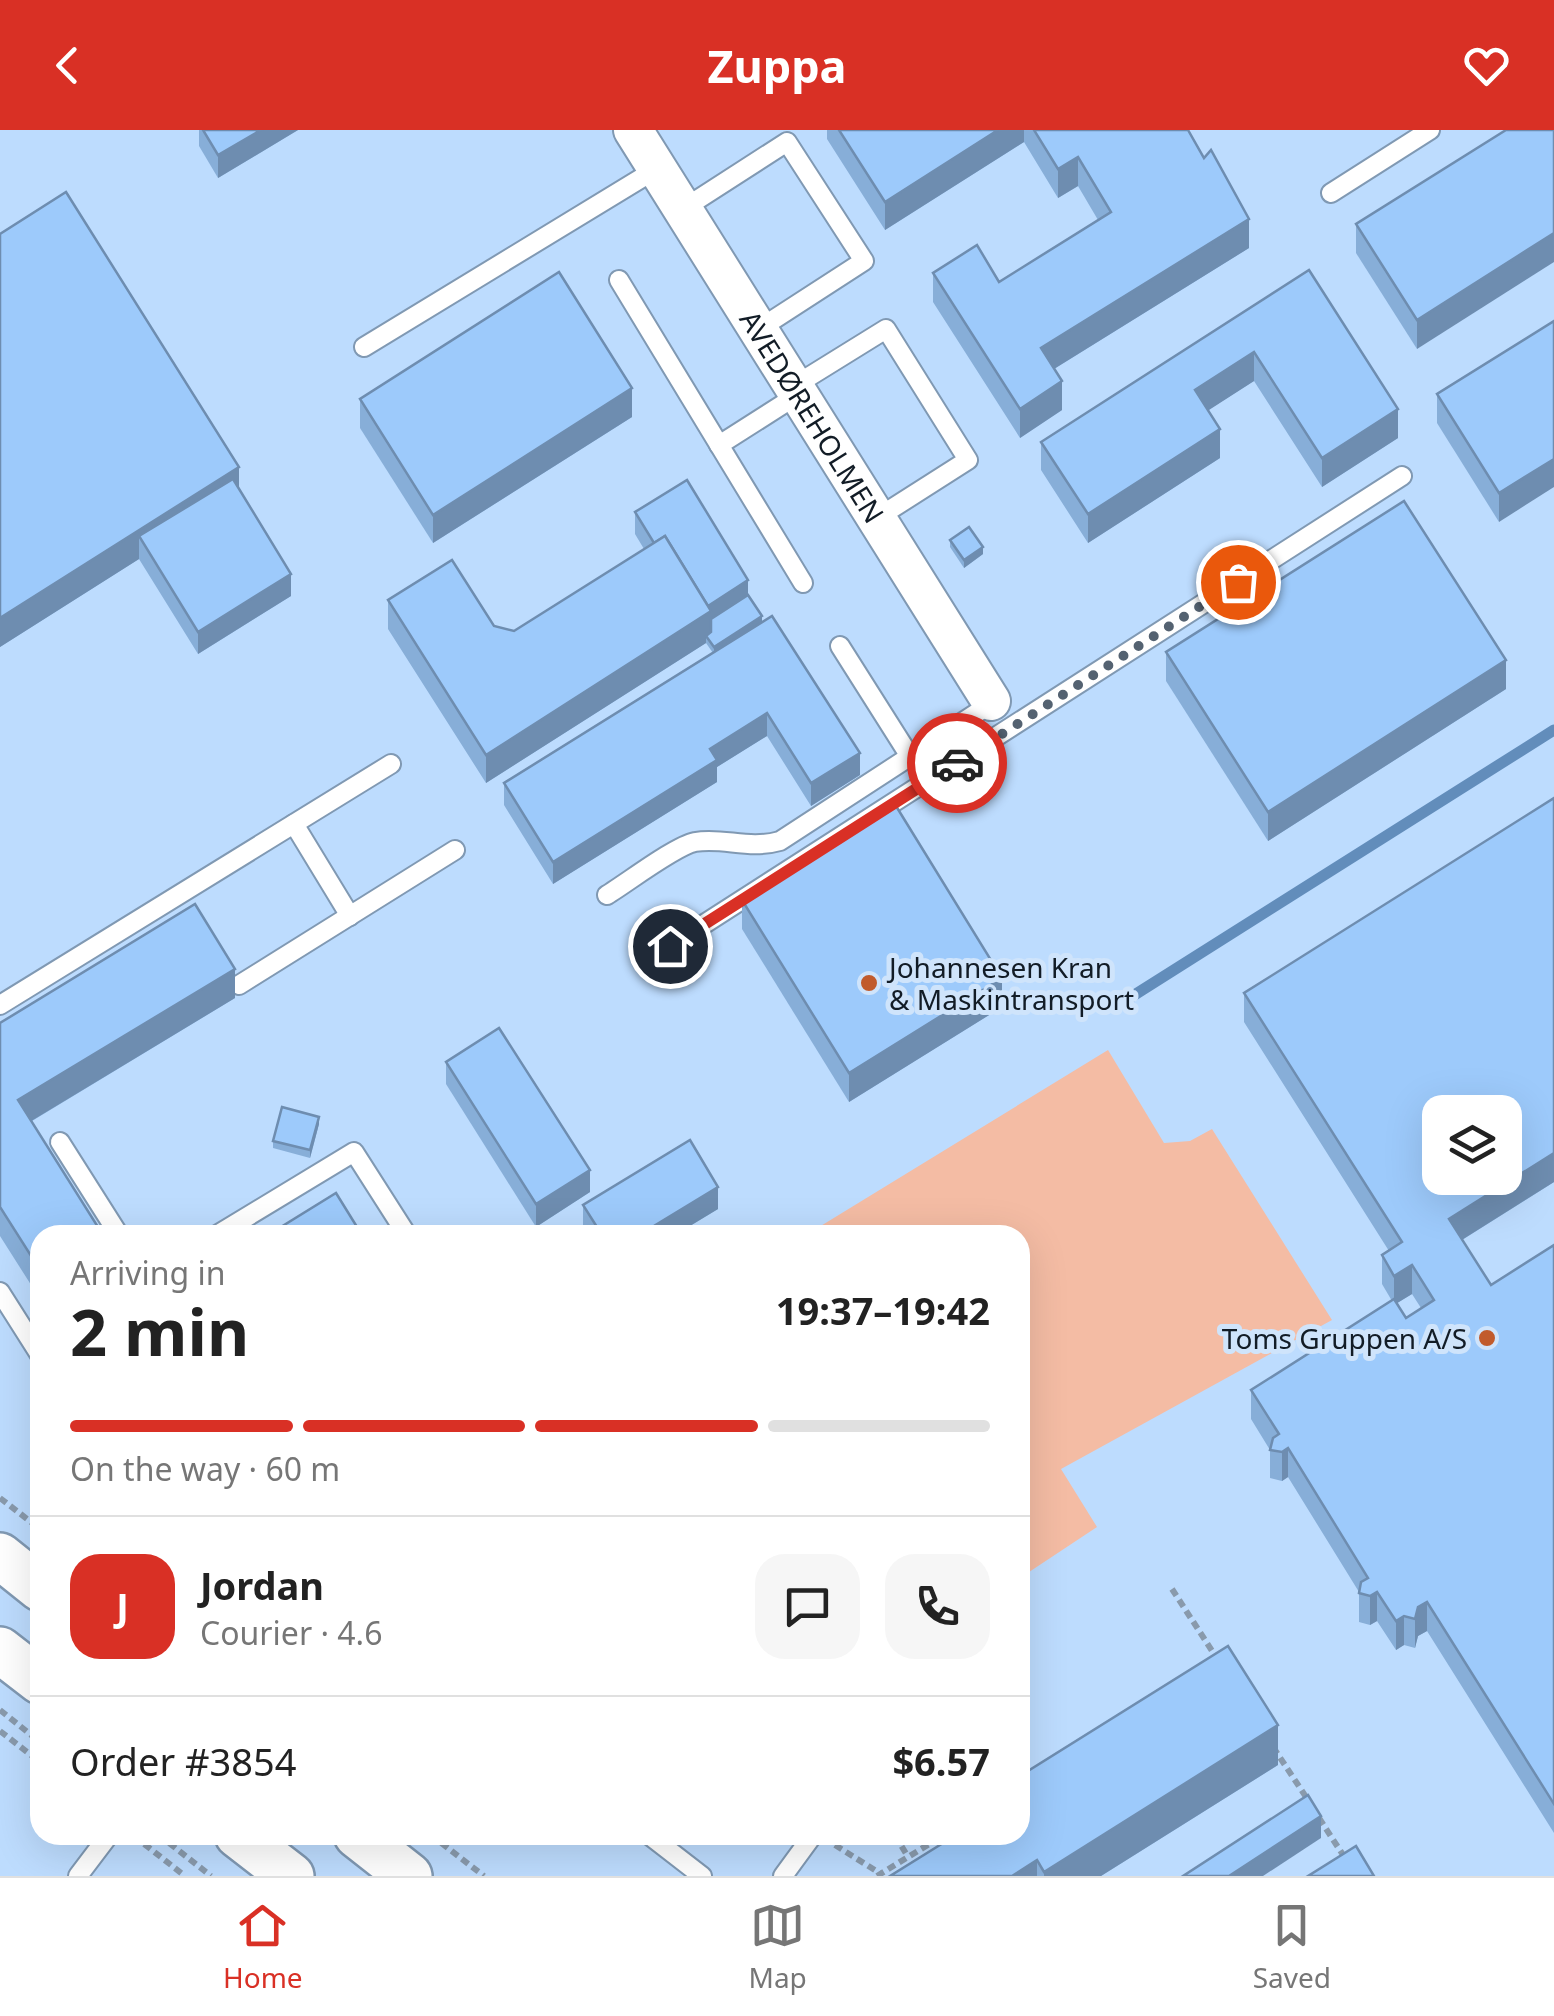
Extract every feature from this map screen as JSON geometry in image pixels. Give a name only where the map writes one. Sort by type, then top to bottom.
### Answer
[{"type":"street","name":"AVEDØREHOLMEN","points":[[645,142],[1000,716]]},
{"type":"street","points":[[0,1556],[30,1580]]},
{"type":"street","points":[[0,1650],[30,1672]]},
{"type":"street","points":[[251,1845],[291,1876]]},
{"type":"street","points":[[370,1845],[409,1876]]},
{"type":"lane","points":[[1331,193],[1430,130]]},
{"type":"lane","points":[[364,348],[645,142]]},
{"type":"lane","points":[[683,209],[787,142],[864,261],[759,330]]},
{"type":"lane","points":[[618,280],[803,584]]},
{"type":"lane","points":[[719,446],[886,329],[968,460],[876,518]]},
{"type":"lane","points":[[670,946],[1000,716],[1402,476]]},
{"type":"lane","points":[[840,646],[909,755]]},
{"type":"lane","points":[[608,895],[691,843],[760,846],[780,841],[909,755],[1000,716]]},
{"type":"lane","points":[[0,1005],[392,764]]},
{"type":"lane","points":[[294,824],[350,916]]},
{"type":"lane","points":[[239,985],[455,850]]},
{"type":"lane","points":[[60,1142],[113,1225]]},
{"type":"lane","points":[[234,1225],[354,1152],[400,1225]]},
{"type":"lane","points":[[0,1292],[30,1339]]},
{"type":"lane","points":[[78,1876],[101,1845]]},
{"type":"lane","points":[[663,1845],[702,1876]]},
{"type":"lane","points":[[783,1876],[808,1845]]},
{"type":"path","points":[[0,1498],[30,1522]]},
{"type":"path","points":[[1172,1589],[1224,1669]]},
{"type":"path","points":[[0,1710],[30,1734]]},
{"type":"path","points":[[0,1731],[30,1754]]},
{"type":"path","points":[[1264,1732],[1346,1860]]},
{"type":"path","points":[[146,1845],[185,1876]]},
{"type":"path","points":[[172,1845],[211,1876]]},
{"type":"path","points":[[444,1845],[484,1876]]},
{"type":"path","points":[[832,1845],[879,1875],[928,1845]]},
{"type":"path","points":[[901,1845],[908,1857]]},
{"type":"shaded area","points":[[0,130],[1554,130],[1554,1876],[0,1876]]},
{"type":"shaded area","points":[[1108,1050],[1164,1143],[1190,1141],[1212,1129],[1332,1320],[1061,1469],[1097,1527],[1030,1571],[1030,1225],[822,1225]]},
{"type":"building","points":[[203,130],[261,130],[218,155]]},
{"type":"building","points":[[839,130],[998,130],[885,202]]},
{"type":"building","points":[[1034,130],[1188,130],[1204,158],[1211,150],[1249,219],[1041,348],[1062,381],[1020,409],[933,273],[977,245],[999,282],[1111,212],[1078,157],[1058,169]]},
{"type":"building","points":[[1506,130],[1554,130],[1554,233],[1417,320],[1356,224]]},
{"type":"building","points":[[66,192],[239,467],[0,618],[0,234]]},
{"type":"building","points":[[1309,270],[1398,409],[1322,458],[1254,352],[1195,390],[1220,429],[1088,514],[1041,442]]},
{"type":"building","points":[[559,272],[632,388],[433,515],[360,399]]},
{"type":"building","points":[[1554,321],[1554,459],[1499,493],[1437,394]]},
{"type":"building","points":[[233,479],[291,574],[198,632],[139,536]]},
{"type":"building","points":[[687,480],[748,580],[708,606],[665,536],[654,543],[635,512]]},
{"type":"building","points":[[1404,501],[1506,660],[1268,812],[1166,652]]},
{"type":"building","points":[[969,527],[983,547],[964,560],[950,540]]},
{"type":"building","points":[[665,536],[711,611],[486,755],[388,600],[452,560],[494,626],[514,631]]},
{"type":"building","points":[[748,595],[762,616],[714,647],[706,636],[711,632],[711,619]]},
{"type":"building","points":[[772,616],[860,753],[811,783],[767,713],[710,749],[717,760],[553,862],[504,783]]},
{"type":"building","name":"Toms Gruppen A/S","points":[[1554,798],[1554,1153],[1522,1173],[1522,1095],[1422,1095],[1422,1195],[1487,1195],[1449,1219],[1491,1285],[1554,1245],[1554,1804],[1427,1602],[1418,1607],[1415,1619],[1404,1616],[1396,1621],[1377,1592],[1370,1596],[1359,1593],[1361,1582],[1368,1578],[1288,1448],[1282,1452],[1270,1450],[1273,1438],[1279,1434],[1251,1390],[1394,1299],[1406,1318],[1434,1300],[1412,1265],[1394,1276],[1382,1255],[1402,1242],[1244,993]]},
{"type":"building","points":[[896,806],[1002,978],[849,1073],[742,900]]},
{"type":"building","points":[[195,904],[235,969],[18,1100],[97,1225],[30,1225],[30,1254],[0,1207],[0,1023]]},
{"type":"building","points":[[499,1028],[590,1170],[536,1204],[446,1062]]},
{"type":"building","points":[[282,1107],[319,1117],[310,1150],[273,1141]]},
{"type":"building","points":[[690,1140],[718,1187],[655,1225],[596,1225],[583,1205]]},
{"type":"building","points":[[336,1193],[356,1225],[284,1225]]},
{"type":"building","points":[[1228,1646],[1278,1725],[1044,1872],[1037,1860],[1012,1876],[890,1876],[940,1845],[1030,1845],[1030,1770]]},
{"type":"building","points":[[1308,1795],[1321,1816],[1229,1876],[1183,1876]]},
{"type":"building","points":[[1356,1846],[1374,1876],[1308,1876]]},
{"type":"waterway","points":[[1128,999],[1554,730]]},
{"type":"way so far","points":[[957,763],[1238,582]]},
{"type":"place","name":"Johannesen Kran & Maskintransport","points":[[869,983]]},
{"type":"place","name":"Toms Gruppen A/S","points":[[1487,1338]]},
{"type":"route","points":[[670,946],[957,763]]}]
